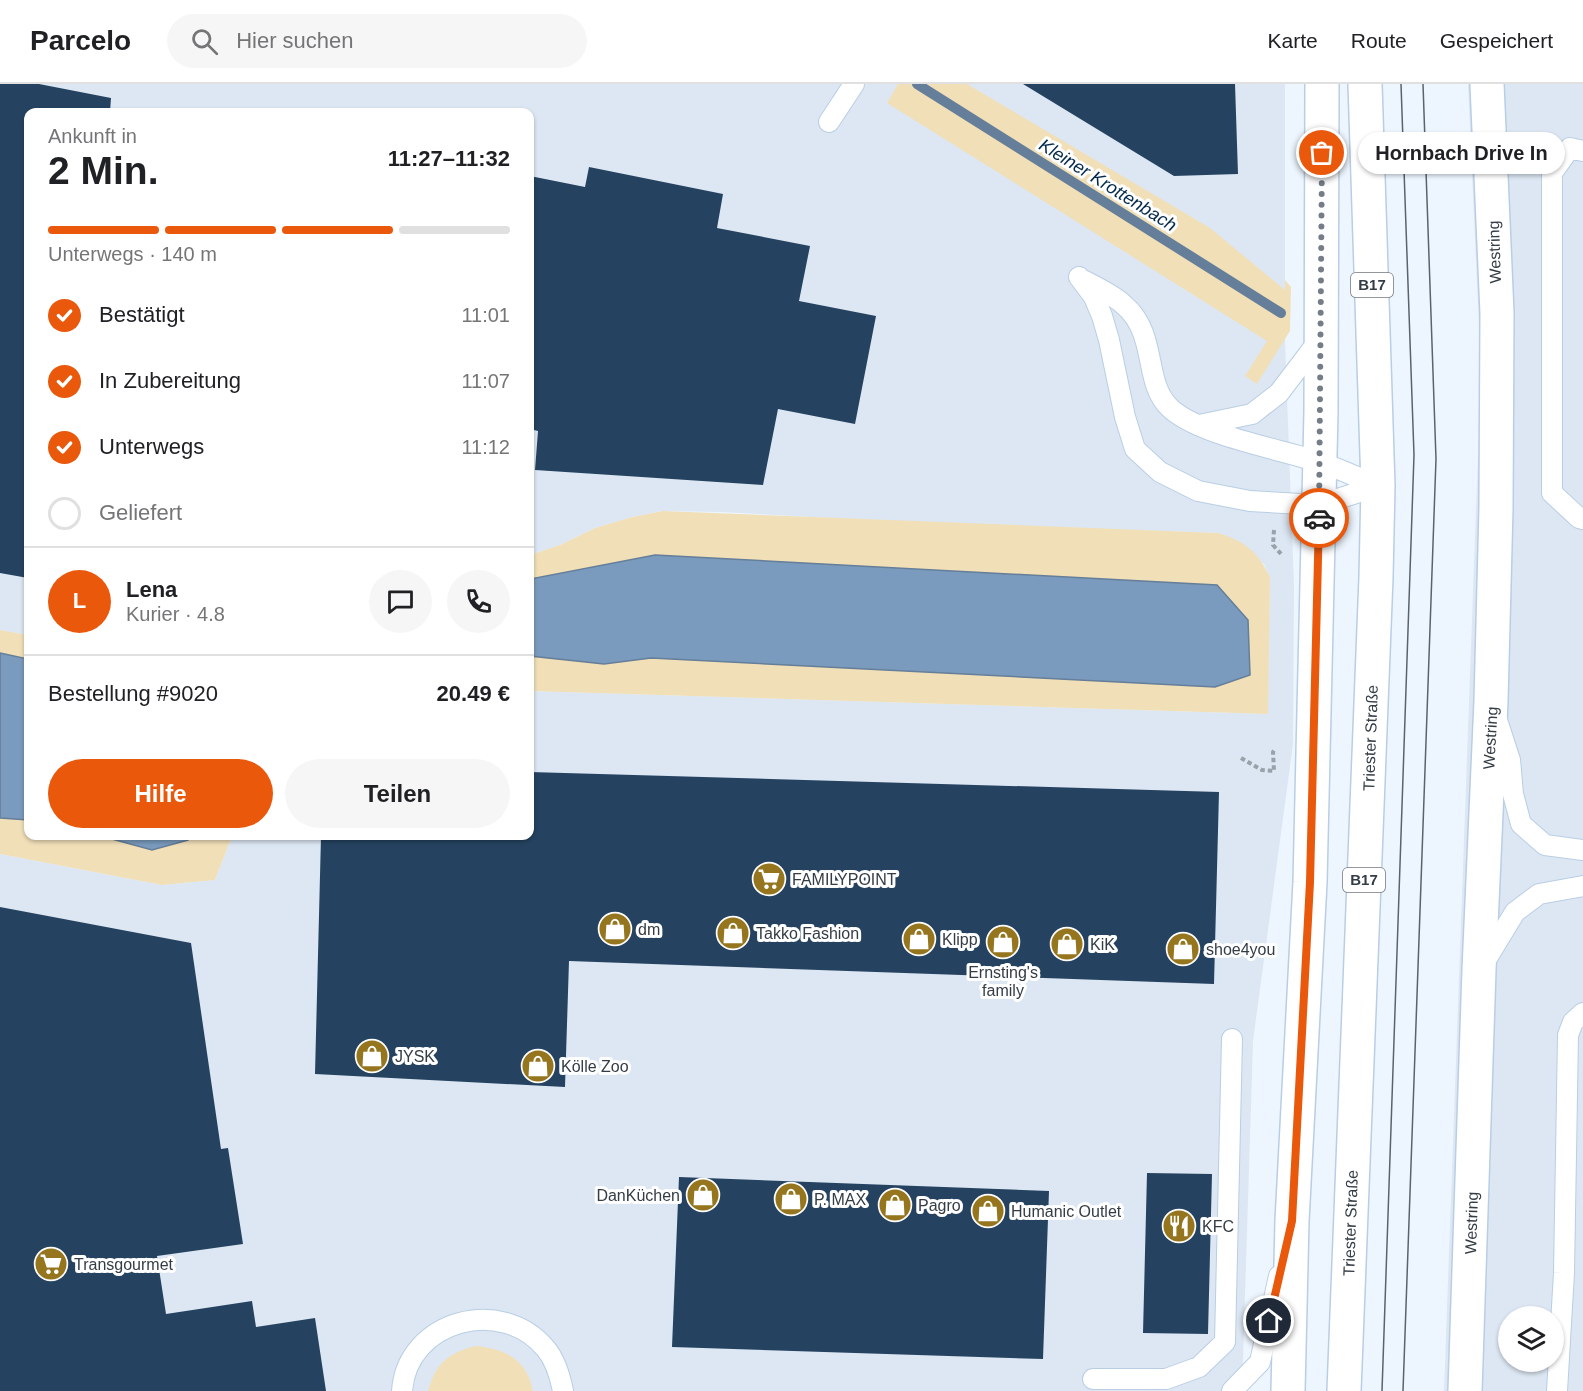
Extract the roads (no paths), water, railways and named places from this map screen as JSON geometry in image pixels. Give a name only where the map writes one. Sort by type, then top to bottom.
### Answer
[{"type":"main road","points":[[1288,1391],[1292,1221],[1310,882],[1322,336],[1322,84]]},
{"type":"main road","name":"Triester Straße","points":[[1344,1391],[1378,486],[1365,84]]},
{"type":"main road","name":"Westring","points":[[1465,1391],[1496,508],[1497,313],[1487,84]]},
{"type":"lane","points":[[829,122],[853,85]]},
{"type":"lane","points":[[1583,151],[1570,148],[1552,173],[1552,493],[1579,518],[1583,519]]},
{"type":"lane","points":[[1079,277],[1124,304],[1137,320],[1148,343],[1160,396],[1170,409],[1197,426],[1320,462],[1378,486],[1319,505],[1250,501],[1198,491],[1160,472],[1135,448],[1125,417],[1102,316],[1094,297],[1079,277]]},
{"type":"lane","points":[[1197,426],[1252,414],[1279,393],[1322,336]]},
{"type":"lane","points":[[1491,701],[1510,760],[1513,794],[1521,824],[1545,844],[1583,850]]},
{"type":"lane","points":[[1479,970],[1515,912],[1539,894],[1583,886]]},
{"type":"lane","points":[[1557,1391],[1574,1272],[1568,1035],[1573,1022],[1583,1013]]},
{"type":"lane","points":[[1093,1379],[1166,1379],[1199,1367],[1225,1342],[1232,1039]]},
{"type":"lane","points":[[1232,1391],[1260,1362],[1292,1221]]},
{"type":"lane","points":[[402,1391],[403,1381],[413,1356],[431,1336],[454,1323],[479,1319],[505,1321],[529,1333],[546,1348],[558,1368],[564,1391]]},
{"type":"water","points":[[655,555],[1217,585],[1248,620],[1250,675],[1215,687],[651,658],[604,664],[534,656],[534,578]]},
{"type":"water","points":[[0,653],[24,658],[24,820],[0,818]]},
{"type":"water","points":[[116,840],[188,840],[152,850]]},
{"type":"waterway","name":"Kleiner Krottenbach","points":[[917,84],[1281,313]]},
{"type":"tram line","points":[[1382,1391],[1414,455],[1401,84]]},
{"type":"tram line","points":[[1403,1391],[1436,459],[1423,84]]},
{"type":"place","name":"Hornbach Drive In","points":[[1322,153]]},
{"type":"place","name":"FAMILYPOINT","points":[[769,879]]},
{"type":"place","name":"dm","points":[[615,929]]},
{"type":"place","name":"Takko Fashion","points":[[733,933]]},
{"type":"place","name":"Klipp","points":[[919,939]]},
{"type":"place","name":"Ernsting's family","points":[[1003,942]]},
{"type":"place","name":"KiK","points":[[1067,944]]},
{"type":"place","name":"shoe4you","points":[[1183,949]]},
{"type":"place","name":"JYSK","points":[[372,1056]]},
{"type":"place","name":"Kölle Zoo","points":[[538,1066]]},
{"type":"place","name":"DanKüchen","points":[[703,1195]]},
{"type":"place","name":"P. MAX","points":[[791,1199]]},
{"type":"place","name":"Pagro","points":[[895,1205]]},
{"type":"place","name":"Humanic Outlet","points":[[988,1211]]},
{"type":"place","name":"KFC","points":[[1179,1226]]},
{"type":"place","name":"Transgourmet","points":[[51,1264]]}]
